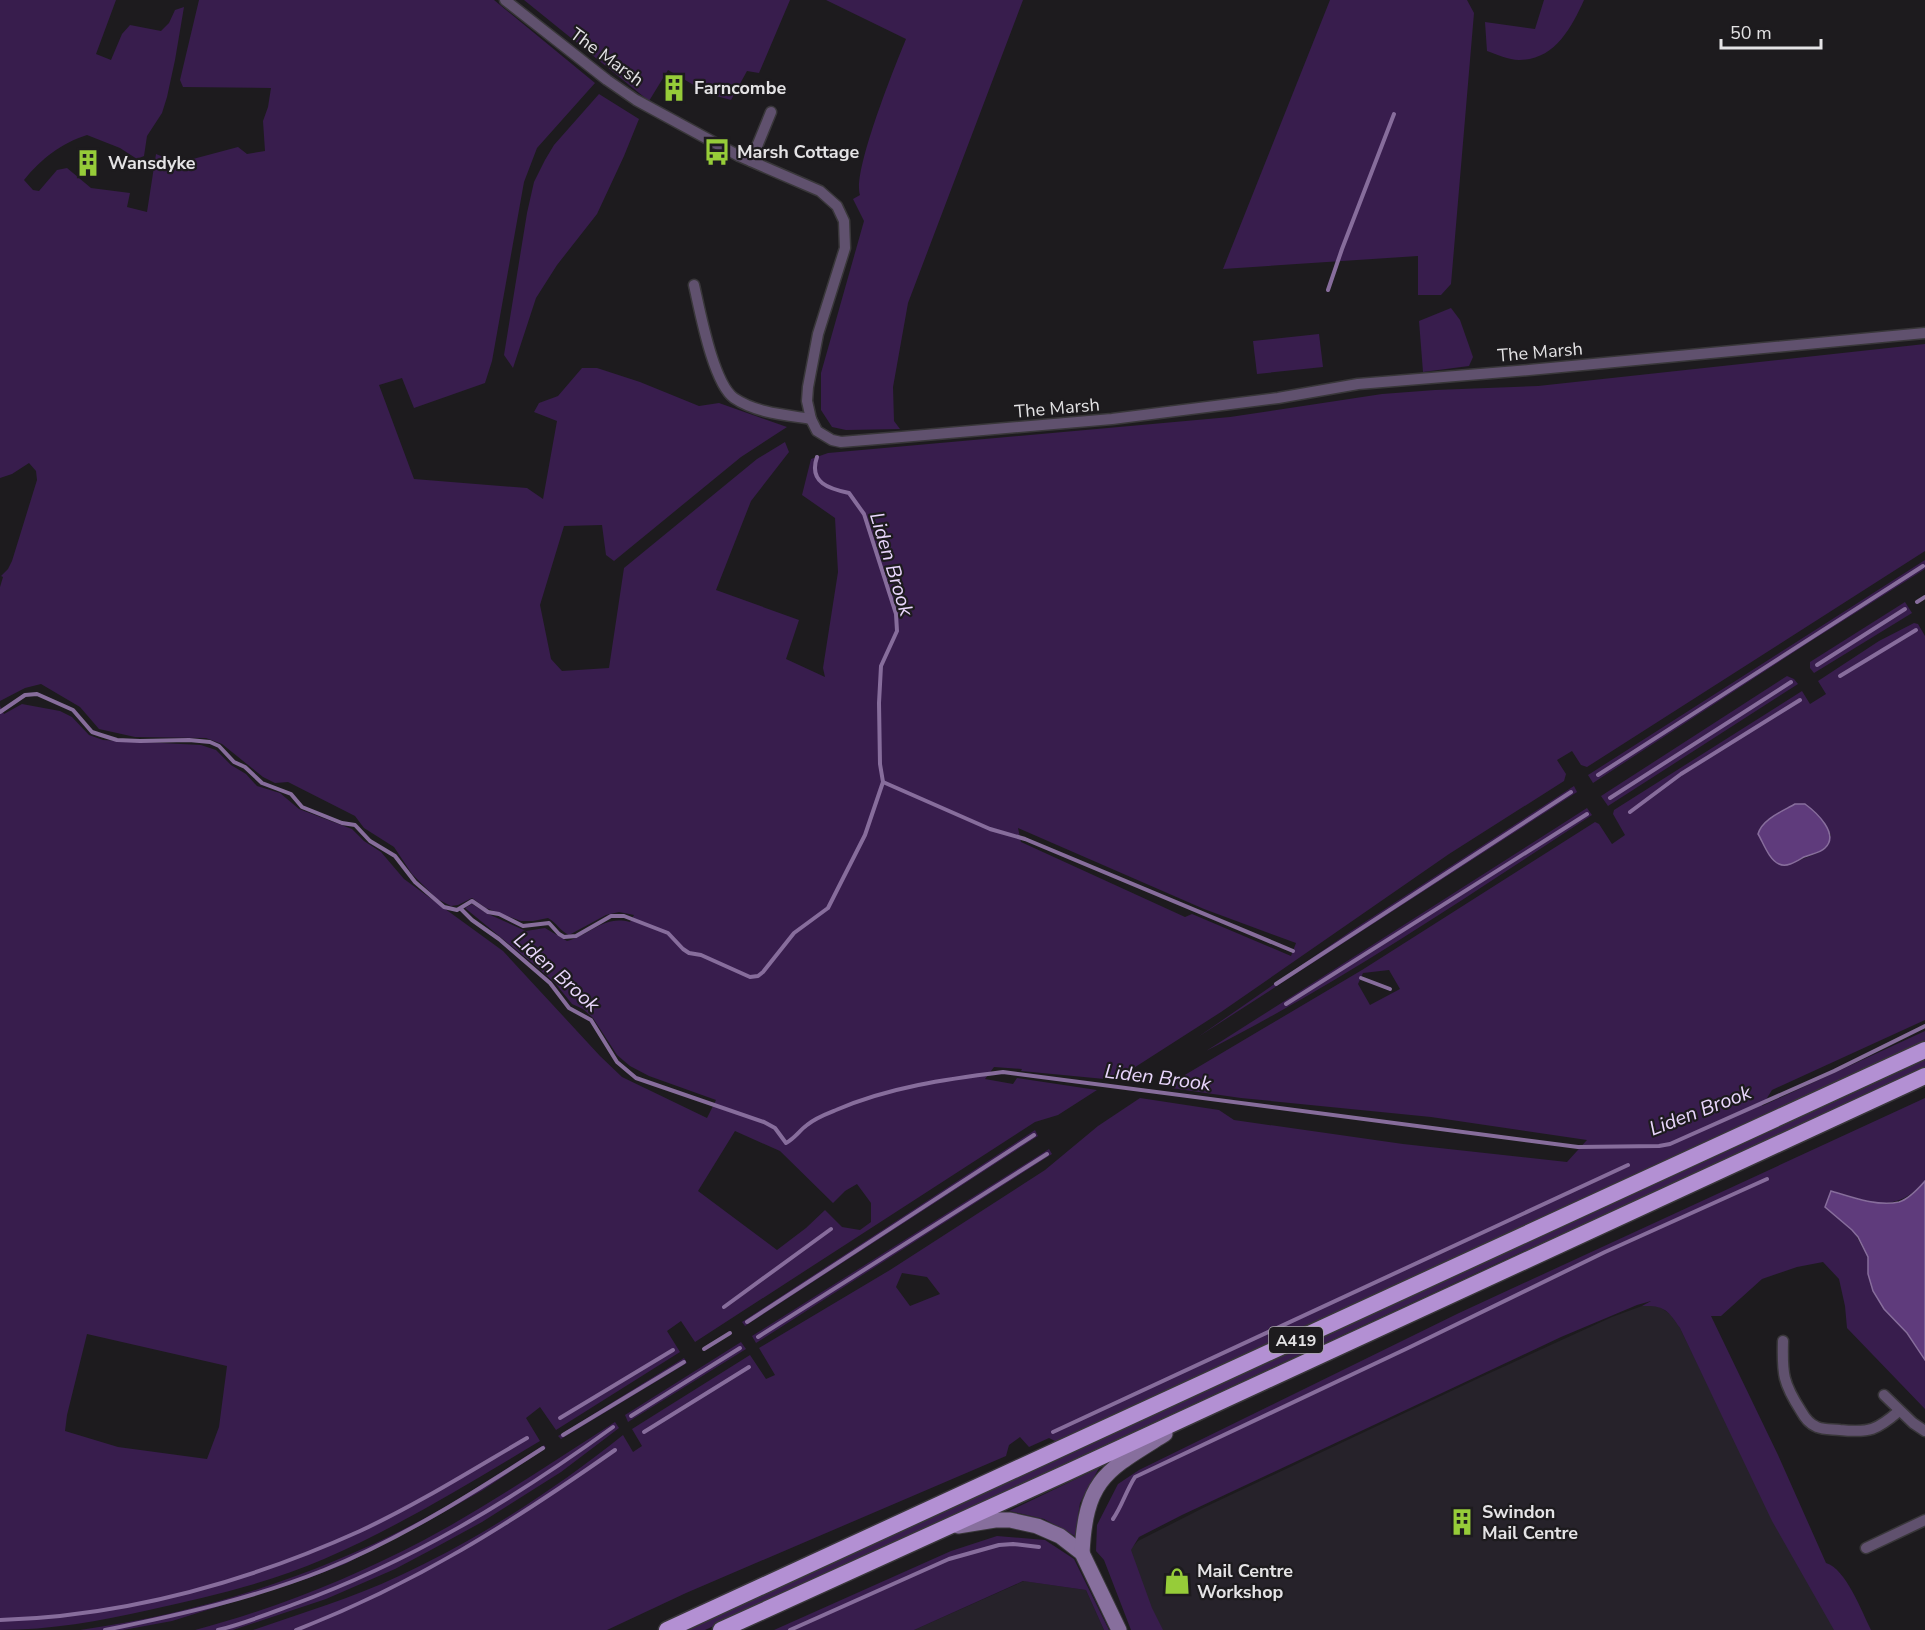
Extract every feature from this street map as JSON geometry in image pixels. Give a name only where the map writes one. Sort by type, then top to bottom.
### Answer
[{"type":"highway","name":"A419","points":[[667,1630],[1925,1050]]},
{"type":"highway","name":"A419","points":[[721,1630],[1925,1076]]},
{"type":"main road","points":[[1082,1554],[1088,1509],[1092,1497],[1105,1476],[1114,1466],[1206,1407]]},
{"type":"main road","points":[[941,1528],[995,1520],[1024,1522],[1052,1532],[1082,1554],[1119,1630]]},
{"type":"street","name":"The Marsh","points":[[505,0],[621,90],[655,111],[752,161],[820,191],[837,206],[844,221],[846,240],[819,334],[807,401],[811,419],[817,431],[840,442],[1112,419],[1278,398],[1358,384],[1925,333]]},
{"type":"street","points":[[752,161],[771,112]]},
{"type":"street","points":[[694,285],[717,373],[726,391],[734,398],[754,407],[777,414],[811,419]]},
{"type":"street","points":[[1783,1341],[1782,1366],[1785,1382],[1791,1396],[1810,1424],[1818,1428],[1848,1431],[1871,1430],[1882,1425],[1899,1411]]},
{"type":"street","points":[[1884,1395],[1899,1411],[1925,1431]]},
{"type":"street","points":[[1866,1548],[1925,1520]]},
{"type":"shaded area","points":[[0,0],[116,0],[96,54],[111,60],[122,34],[130,25],[161,31],[169,23],[175,10],[184,7],[167,97],[162,113],[147,136],[144,156],[137,159],[120,148],[87,135],[52,153],[24,180],[33,190],[39,191],[57,170],[67,168],[91,188],[130,193],[127,207],[147,212],[156,154],[178,163],[238,147],[247,154],[265,151],[263,121],[271,88],[183,87],[180,80],[199,0],[494,0],[595,83],[537,148],[524,182],[492,361],[485,383],[414,408],[402,378],[379,385],[414,479],[527,488],[543,499],[557,421],[534,412],[539,403],[558,396],[582,368],[597,368],[640,382],[699,406],[719,403],[787,427],[741,457],[614,561],[606,555],[602,525],[564,526],[540,605],[551,659],[562,671],[609,668],[624,568],[757,459],[785,442],[789,452],[751,501],[716,590],[799,620],[786,659],[825,677],[823,668],[838,572],[835,518],[802,495],[811,459],[828,453],[1230,417],[1382,394],[1538,386],[1925,344],[1925,551],[1587,767],[1581,765],[1572,751],[1557,760],[1566,774],[1564,781],[1449,854],[1221,1012],[1115,1080],[994,1067],[985,1079],[1013,1084],[1017,1078],[1097,1090],[1058,1115],[1035,1122],[695,1342],[681,1321],[667,1331],[680,1352],[556,1430],[540,1407],[526,1418],[540,1441],[434,1503],[380,1533],[324,1559],[238,1589],[112,1618],[19,1630],[0,1630],[0,706],[4,714],[22,704],[60,711],[72,717],[89,735],[103,740],[201,745],[216,750],[257,786],[280,793],[299,809],[352,829],[364,841],[381,852],[404,879],[503,951],[622,1077],[707,1118],[716,1100],[649,1076],[630,1066],[617,1055],[593,1018],[583,1009],[572,1004],[555,983],[465,908],[472,904],[526,931],[545,928],[567,941],[605,923],[630,922],[634,915],[619,912],[606,915],[569,935],[548,918],[521,921],[486,908],[472,898],[451,906],[437,899],[412,874],[394,847],[364,828],[355,816],[288,782],[275,783],[263,777],[222,744],[206,738],[135,737],[99,729],[80,707],[41,684],[25,688],[0,701],[0,587],[3,577],[1,576],[12,561],[37,480],[36,471],[29,463],[12,474],[0,478]],"holes":[[[1018,828],[1204,909],[1296,943],[1291,956],[1192,914],[1185,917],[1021,842]],[[735,1131],[780,1151],[833,1203],[845,1191],[857,1184],[871,1203],[871,1222],[860,1230],[842,1227],[825,1210],[777,1250],[698,1191]],[[87,1334],[227,1366],[219,1427],[207,1459],[118,1447],[65,1431]]]},
{"type":"shaded area","points":[[524,0],[790,0],[759,73],[747,71],[731,100],[709,94],[668,70],[649,101]]},
{"type":"shaded area","points":[[826,0],[1023,0],[908,303],[893,387],[894,421],[900,429],[846,430],[832,427],[821,410],[821,373],[864,221],[853,199],[860,195],[859,183],[868,143],[906,39]]},
{"type":"shaded area","points":[[1330,0],[1467,0],[1474,13],[1451,284],[1441,295],[1418,295],[1418,256],[1223,269]]},
{"type":"shaded area","points":[[1544,0],[1584,0],[1567,32],[1552,49],[1531,59],[1519,60],[1487,51],[1485,22],[1535,29]]},
{"type":"shaded area","points":[[599,94],[639,119],[597,214],[557,265],[536,298],[513,368],[504,355],[534,182],[554,145]]},
{"type":"shaded area","points":[[1451,308],[1460,320],[1473,357],[1469,366],[1423,372],[1419,321]]},
{"type":"shaded area","points":[[1319,334],[1323,367],[1257,374],[1253,341]]},
{"type":"shaded area","points":[[1925,560],[1925,569],[1593,783],[1588,775]]},
{"type":"shaded area","points":[[1905,602],[1912,613],[1814,673],[1810,668],[1810,662]]},
{"type":"shaded area","points":[[1914,623],[1918,624],[1925,636],[1925,1020],[1772,1090],[1762,1106],[1925,1031],[1925,1042],[1057,1442],[1049,1438],[1029,1447],[1020,1437],[1009,1445],[1006,1456],[686,1593],[607,1630],[253,1630],[327,1605],[428,1562],[486,1530],[543,1494],[623,1435],[633,1452],[642,1446],[632,1429],[750,1355],[766,1379],[775,1375],[759,1348],[890,1270],[1045,1170],[1098,1126],[1140,1098],[1219,1110],[1234,1120],[1403,1144],[1567,1162],[1587,1140],[1431,1117],[1241,1098],[1171,1088],[1173,1082],[1362,970],[1595,822],[1599,824],[1612,844],[1625,835],[1613,814],[1614,810],[1802,691],[1810,704],[1826,694],[1818,681],[1879,641]],"holes":[[[1795,804],[1817,815],[1831,835],[1820,852],[1788,865],[1774,861],[1758,833],[1768,820]],[[1389,970],[1400,989],[1370,1005],[1358,984],[1363,973]],[[902,1273],[927,1277],[940,1294],[910,1306],[896,1287]]]},
{"type":"shaded area","points":[[1787,676],[1798,684],[1608,806],[1601,796]]},
{"type":"shaded area","points":[[1574,786],[1577,792],[1198,1037],[1351,931]]},
{"type":"shaded area","points":[[1795,804],[1805,804],[1815,812],[1828,830],[1829,842],[1821,851],[1792,864],[1782,865],[1772,859],[1758,834],[1768,820]]},
{"type":"shaded area","points":[[1587,808],[1592,815],[1450,908],[1305,997],[1206,1051]]},
{"type":"shaded area","points":[[1925,1060],[1925,1068],[705,1630],[686,1630]]},
{"type":"shaded area","points":[[1925,1098],[1925,1181],[1903,1199],[1892,1202],[1881,1203],[1831,1191],[1868,1257],[1868,1274],[1873,1291],[1884,1309],[1907,1334],[1925,1360],[1925,1409],[1847,1328],[1839,1279],[1823,1262],[1797,1267],[1762,1279],[1721,1316],[1711,1316],[1778,1455],[1826,1563],[1840,1573],[1847,1582],[1871,1630],[1834,1630],[1772,1521],[1680,1328],[1665,1310],[1656,1306],[1642,1306],[1651,1301],[1561,1337],[1139,1537],[1131,1550],[1152,1608],[1163,1630],[1131,1630],[1104,1560],[1096,1551],[1097,1525],[1118,1484],[1139,1470],[1459,1313]]},
{"type":"shaded area","points":[[1035,1130],[1038,1136],[745,1326],[742,1322]]},
{"type":"shaded area","points":[[1049,1149],[1052,1154],[756,1343],[752,1336]]},
{"type":"shaded area","points":[[1925,1181],[1925,1360],[1907,1333],[1884,1309],[1873,1291],[1868,1274],[1868,1257],[1858,1237],[1825,1207],[1831,1191],[1865,1201],[1891,1203],[1906,1199]]},
{"type":"shaded area","name":"Swindon Mail Centre","points":[[1657,1305],[1670,1314],[1680,1328],[1714,1398],[1855,1630],[1137,1630],[1110,1571],[1138,1541],[1203,1508],[1612,1317],[1642,1306]]},
{"type":"shaded area","points":[[741,1342],[746,1349],[628,1422],[625,1415]]},
{"type":"shaded area","points":[[684,1358],[687,1363],[561,1439],[558,1436]]},
{"type":"shaded area","points":[[615,1422],[619,1428],[561,1472],[482,1522],[395,1569],[326,1599],[233,1630],[195,1630],[283,1602],[341,1580],[397,1554],[521,1483]]},
{"type":"shaded area","points":[[544,1445],[546,1448],[483,1490],[345,1564],[306,1579],[172,1621],[123,1630],[80,1630],[125,1623],[215,1602],[259,1589],[345,1557],[427,1517]]},
{"type":"shaded area","points":[[1099,1468],[1080,1503],[1075,1536],[1044,1519],[1009,1511]]},
{"type":"shaded area","points":[[997,1536],[1045,1540],[1074,1559],[1109,1630],[1104,1630],[1086,1590],[1023,1581],[914,1630],[774,1630],[951,1551]]},
{"type":"shaded area","points":[[1024,1581],[1086,1590],[1104,1630],[914,1630]]},
{"type":"waterway","points":[[1328,290],[1394,114]]},
{"type":"waterway","name":"Liden Brook","points":[[0,712],[25,695],[37,694],[73,710],[92,732],[117,740],[210,742],[219,746],[234,762],[245,767],[262,783],[291,794],[302,807],[342,823],[355,825],[370,841],[395,856],[415,882],[444,907],[457,910],[472,901],[488,912],[499,914],[523,926],[549,923],[564,937],[576,936],[611,916],[624,916],[668,933],[689,953],[701,955],[750,977],[758,976],[794,933],[828,908],[865,835],[883,782],[880,764],[881,666],[897,631],[896,614],[864,514],[849,493],[828,487],[818,479],[815,466],[817,457]]},
{"type":"waterway","points":[[1598,775],[1923,566]]},
{"type":"waterway","points":[[1917,602],[1925,597]]},
{"type":"waterway","points":[[1817,665],[1905,609]]},
{"type":"waterway","points":[[1840,676],[1916,630]]},
{"type":"waterway","points":[[1610,798],[1791,682]]},
{"type":"waterway","points":[[1630,812],[1681,774],[1800,700]]},
{"type":"waterway","points":[[883,782],[990,829],[1025,839],[1293,951]]},
{"type":"waterway","points":[[1276,984],[1571,792]]},
{"type":"waterway","points":[[1286,1004],[1587,814]]},
{"type":"waterway","name":"Liden Brook","points":[[461,909],[550,983],[569,1008],[591,1020],[617,1062],[636,1078],[764,1122],[775,1128],[786,1143],[817,1118],[877,1095],[940,1081],[1003,1072],[1578,1147],[1659,1146],[1670,1144],[1834,1071],[1925,1026]]},
{"type":"waterway","points":[[1361,978],[1390,989]]},
{"type":"waterway","points":[[747,1322],[1034,1135]]},
{"type":"waterway","points":[[758,1337],[1047,1154]]},
{"type":"waterway","points":[[1053,1432],[1628,1165]]},
{"type":"waterway","points":[[1113,1519],[1135,1477],[1605,1252],[1767,1179]]},
{"type":"waterway","points":[[724,1307],[831,1229]]},
{"type":"waterway","points":[[704,1349],[730,1333]]},
{"type":"waterway","points":[[631,1416],[740,1348]]},
{"type":"waterway","points":[[560,1418],[673,1350]]},
{"type":"waterway","points":[[563,1435],[684,1362]]},
{"type":"waterway","points":[[644,1432],[749,1367]]},
{"type":"waterway","points":[[218,1630],[255,1619],[335,1588],[419,1549],[498,1505],[613,1427]]},
{"type":"waterway","points":[[0,1620],[93,1612],[139,1604],[229,1581],[274,1566],[382,1521],[527,1438]]},
{"type":"waterway","points":[[105,1630],[216,1605],[298,1580],[353,1558],[409,1530],[543,1448]]},
{"type":"waterway","points":[[296,1630],[381,1593],[461,1550],[500,1527],[615,1450]]},
{"type":"waterway","points":[[790,1630],[949,1559],[999,1545],[1039,1547]]},
{"type":"place","name":"Farncombe","points":[[674,88]]},
{"type":"place","name":"Marsh Cottage","points":[[717,152]]},
{"type":"place","name":"Wansdyke","points":[[88,163]]},
{"type":"place","name":"Swindon Mail Centre","points":[[1462,1522]]},
{"type":"place","name":"Mail Centre Workshop","points":[[1177,1581]]}]
